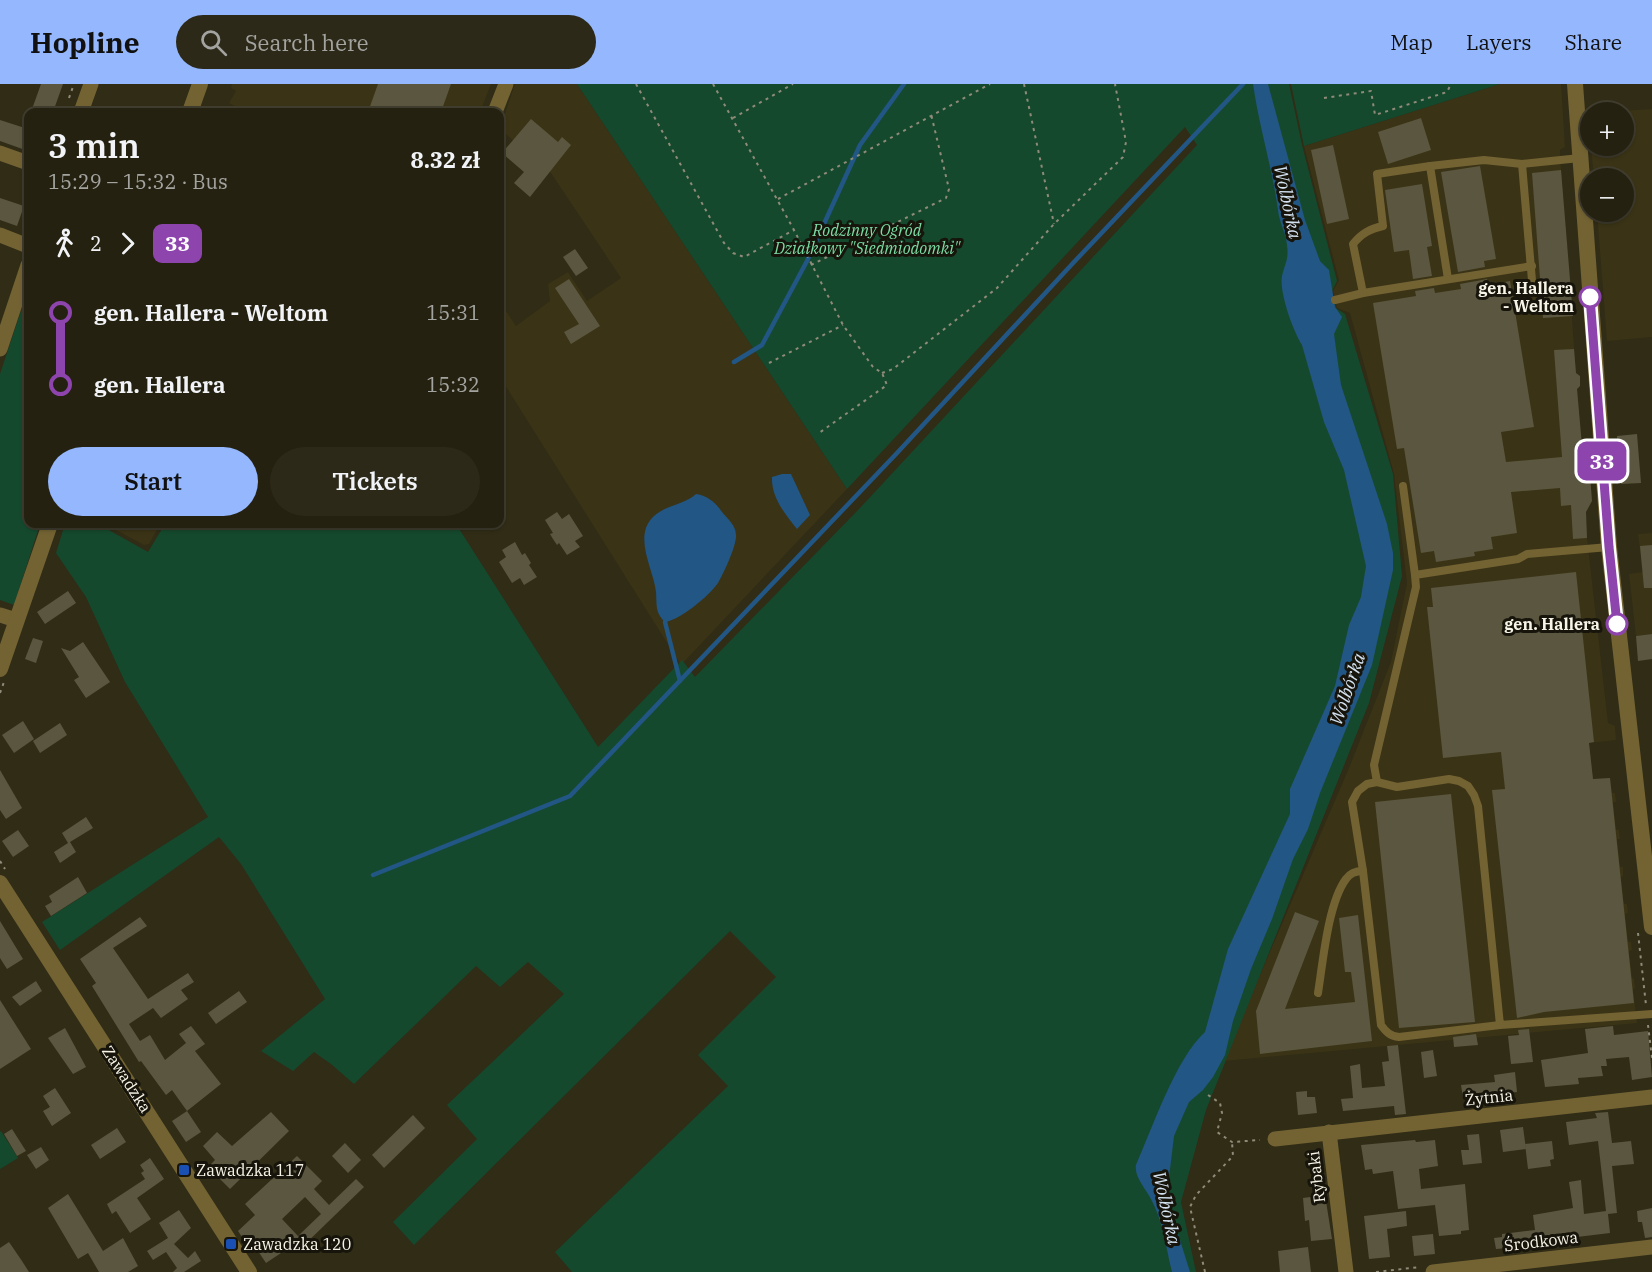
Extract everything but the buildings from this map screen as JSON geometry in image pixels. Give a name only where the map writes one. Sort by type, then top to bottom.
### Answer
[{"type":"street","points":[[82,108],[91,84]]},
{"type":"street","points":[[191,108],[200,84]]},
{"type":"street","points":[[497,108],[506,84]]},
{"type":"street","points":[[1575,84],[1609,547],[1652,927]]},
{"type":"street","points":[[0,153],[24,162]]},
{"type":"street","points":[[0,235],[24,244]]},
{"type":"street","points":[[0,348],[24,277]]},
{"type":"street","points":[[0,669],[49,528]]},
{"type":"street","points":[[0,615],[16,620]]},
{"type":"street","name":"Zawadzka","points":[[1,882],[249,1272]]},
{"type":"street","name":"Żytnia","points":[[1329,1132],[1652,1096]]},
{"type":"street","name":"Rybaki","points":[[1275,1139],[1329,1132],[1346,1272]]},
{"type":"street","name":"Środkowa","points":[[1433,1272],[1652,1246]]},
{"type":"lane","points":[[1363,293],[1353,244],[1372,228],[1383,226],[1377,174],[1484,160],[1522,164],[1580,159]]},
{"type":"lane","points":[[1522,164],[1533,292]]},
{"type":"lane","points":[[1430,166],[1448,279]]},
{"type":"lane","points":[[1335,300],[1363,293],[1532,266]]},
{"type":"lane","points":[[1377,782],[1374,765],[1416,587],[1403,486]]},
{"type":"lane","points":[[1415,575],[1518,559],[1527,554],[1609,547]]},
{"type":"lane","points":[[1500,1025],[1478,806],[1474,795],[1468,786],[1449,779],[1398,787],[1377,782],[1367,784],[1358,791],[1352,802],[1363,871],[1381,1025],[1386,1032],[1399,1037],[1500,1025],[1652,1014]]},
{"type":"lane","points":[[1318,993],[1332,911],[1346,878],[1355,872],[1363,871]]},
{"type":"path","points":[[636,84],[724,243],[733,253],[744,257],[794,230]]},
{"type":"path","points":[[713,84],[778,199],[843,325],[873,366],[882,373],[887,385],[819,433]]},
{"type":"path","points":[[732,118],[793,84]]},
{"type":"path","points":[[778,199],[990,84]]},
{"type":"path","points":[[1024,84],[1054,224]]},
{"type":"path","points":[[882,373],[893,369],[997,288],[1054,224],[1123,157],[1126,142],[1115,84]]},
{"type":"path","points":[[1324,98],[1371,91],[1375,115],[1447,92],[1451,84]]},
{"type":"path","points":[[811,265],[946,198],[950,189],[931,114]]},
{"type":"path","points":[[769,363],[843,325]]},
{"type":"path","points":[[1208,1095],[1220,1103],[1222,1113],[1217,1132],[1232,1142],[1275,1139]]},
{"type":"path","points":[[1205,1272],[1190,1207],[1196,1195],[1233,1156],[1232,1142]]},
{"type":"shaded area","points":[[232,84],[491,84],[482,108],[238,108],[229,103],[236,91],[231,88]]},
{"type":"shaded area","points":[[515,84],[577,84],[847,489],[681,665],[504,383],[504,308],[516,326],[550,301],[548,284],[568,272],[587,301],[621,278],[551,173],[504,132],[504,117]]},
{"type":"shaded area","points":[[1500,84],[1561,84],[1565,147],[1560,150],[1561,170],[1576,374],[1579,376],[1580,386],[1577,388],[1582,448],[1588,450],[1592,501],[1585,505],[1587,538],[1608,723],[1615,726],[1616,740],[1589,743],[1593,779],[1610,778],[1612,793],[1615,793],[1616,802],[1613,802],[1616,830],[1619,830],[1620,839],[1617,839],[1620,867],[1623,867],[1621,877],[1624,904],[1627,904],[1628,913],[1625,914],[1628,942],[1631,942],[1632,950],[1629,951],[1635,988],[1633,989],[1637,1023],[1223,1061],[1349,768],[1391,662],[1407,583],[1394,474],[1350,313],[1337,308],[1333,291],[1339,280],[1304,146]]},
{"type":"shaded area","points":[[1652,109],[1652,337],[1607,341],[1598,222],[1634,222],[1634,168],[1593,168],[1592,156],[1634,156],[1634,110]]},
{"type":"shaded area","points":[[112,528],[158,528],[149,544],[144,545]]},
{"type":"shaded area","points":[[1652,533],[1652,634],[1636,636],[1629,574],[1643,572],[1638,534]]},
{"type":"green space","name":"Rodzinny Ogród Działkowy \"Siedmiodomki\"","points":[[577,84],[1289,84],[1302,145],[1337,281],[1332,291],[1336,308],[1345,314],[1393,474],[1402,576],[1369,703],[1206,1110],[1181,1202],[1196,1272],[572,1272],[555,1252],[728,1086],[698,1055],[776,977],[730,931],[414,1245],[393,1222],[477,1139],[447,1105],[564,994],[528,962],[500,987],[476,966],[354,1084],[314,1052],[293,1071],[261,1051],[325,999],[241,864],[219,837],[60,950],[42,922],[208,817],[125,682],[86,597],[56,553],[64,528],[105,528],[148,552],[163,528],[459,528],[598,747],[682,660],[695,677],[860,508],[1197,145],[1185,127],[847,489]]},
{"type":"green space","points":[[1291,84],[1500,84],[1304,146]]},
{"type":"green space","points":[[24,302],[24,528],[39,528],[14,605],[0,600],[0,374]]},
{"type":"green space","points":[[0,1132],[18,1158],[0,1169]]},
{"type":"water","name":"Wolbórka","points":[[1253,84],[1268,84],[1305,220],[1320,261],[1329,270],[1335,307],[1342,317],[1334,334],[1341,385],[1387,524],[1393,553],[1393,570],[1372,665],[1251,969],[1233,1021],[1225,1055],[1213,1077],[1189,1102],[1174,1136],[1168,1186],[1169,1205],[1190,1272],[1172,1272],[1158,1216],[1139,1178],[1136,1165],[1175,1076],[1194,1044],[1205,1032],[1228,949],[1290,814],[1290,789],[1335,686],[1349,625],[1361,597],[1366,566],[1344,470],[1324,422],[1302,345],[1285,301],[1282,276],[1287,258],[1286,241]]},
{"type":"water","points":[[791,474],[810,515],[797,529],[780,505],[772,484],[772,477]]},
{"type":"water","points":[[696,494],[704,496],[717,505],[735,529],[736,540],[723,574],[714,588],[686,612],[665,622],[657,608],[656,592],[644,543],[645,533],[648,524],[659,512],[686,501]]},
{"type":"waterway","points":[[734,362],[762,345],[807,261],[860,145],[904,84]]},
{"type":"waterway","points":[[373,875],[570,796],[897,453],[1243,84]]},
{"type":"waterway","points":[[665,622],[680,681]]},
{"type":"bus line","name":"33","points":[[1590,297],[1617,624]]},
{"type":"place","name":"gen. Hallera - Weltom","points":[[1590,297]]},
{"type":"place","name":"gen. Hallera","points":[[1617,624]]},
{"type":"place","name":"Zawadzka 117","points":[[184,1170]]},
{"type":"place","name":"Zawadzka 120","points":[[231,1244]]}]
